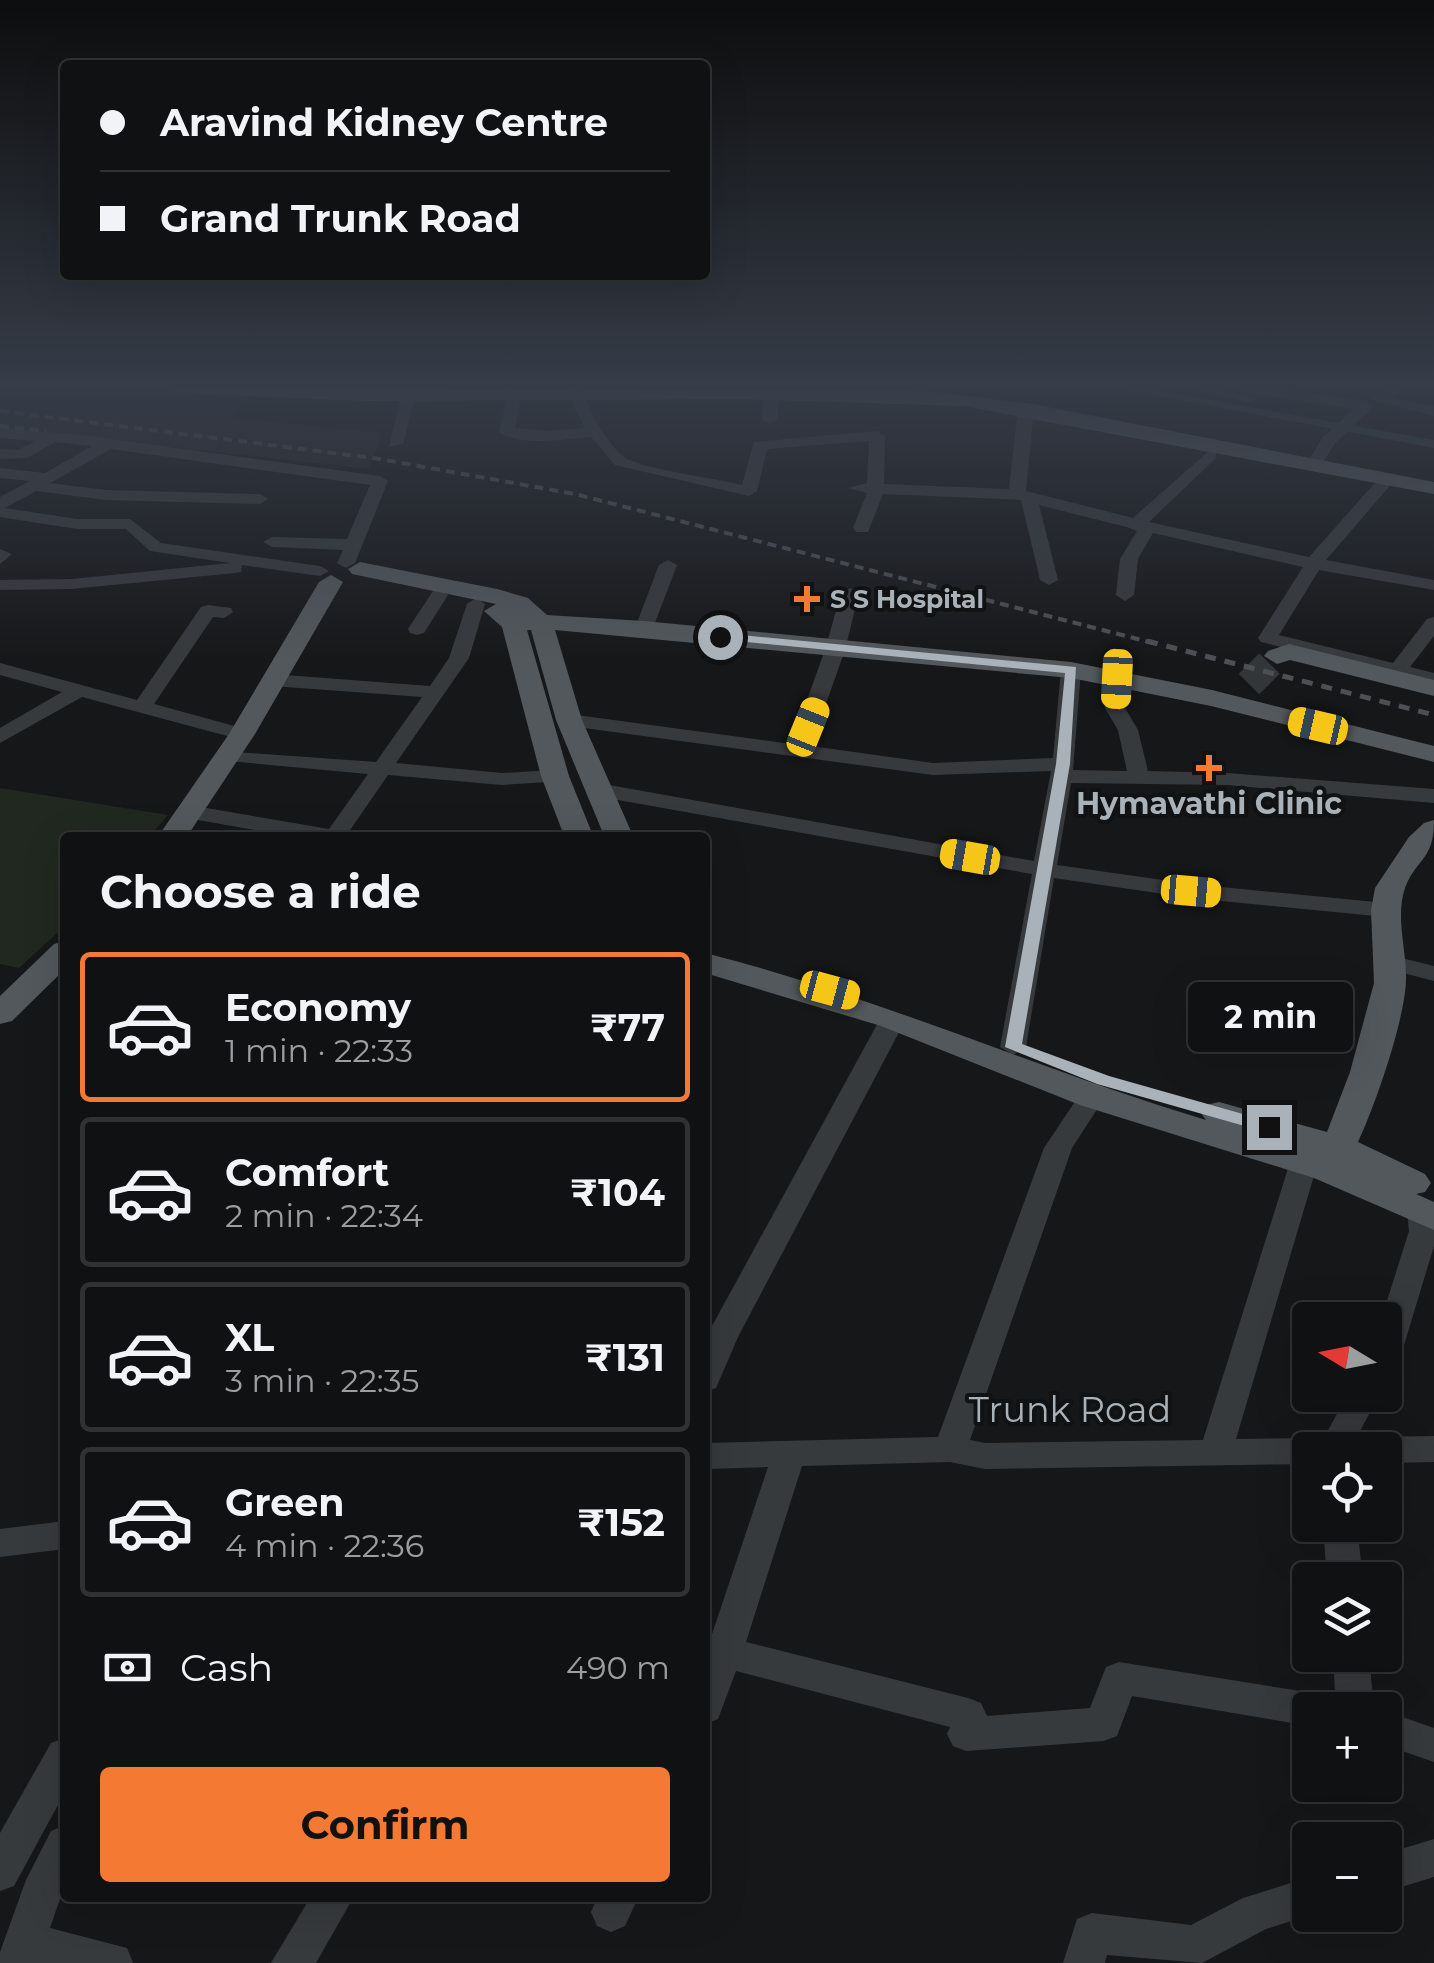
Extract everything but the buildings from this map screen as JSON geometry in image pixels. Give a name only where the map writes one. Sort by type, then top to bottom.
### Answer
[{"type":"main road","points":[[1387,479],[1434,488]]},
{"type":"main road","points":[[345,568],[476,604],[526,623],[644,628],[835,650],[1071,670],[1434,754]]},
{"type":"main road","points":[[345,568],[449,585],[520,603],[554,776],[577,832]]},
{"type":"main road","points":[[182,830],[345,568]]},
{"type":"main road","points":[[526,623],[617,832]]},
{"type":"main road","points":[[1277,656],[1290,652],[1434,688]]},
{"type":"main road","points":[[1249,684],[1240,698],[1279,717]]},
{"type":"main road","points":[[1322,1159],[1349,1124],[1390,983],[1386,910],[1390,888],[1419,843],[1434,829]]},
{"type":"main road","points":[[710,951],[1013,1047],[1322,1159],[1430,1207]]},
{"type":"main road","points":[[6,1001],[60,955]]},
{"type":"main road","points":[[710,964],[892,1019],[1092,1097],[1322,1159]]},
{"type":"street","points":[[26,479],[106,495],[260,499]]},
{"type":"street","points":[[0,504],[48,479]]},
{"type":"street","points":[[345,568],[380,481],[363,479]]},
{"type":"street","points":[[694,479],[749,491],[752,479]]},
{"type":"street","points":[[864,488],[866,479]]},
{"type":"street","points":[[1024,479],[1023,496],[1049,580]]},
{"type":"street","points":[[1125,596],[1129,558],[1141,528],[1182,479]]},
{"type":"street","points":[[1387,479],[1314,563],[1268,638],[1434,679]]},
{"type":"street","points":[[864,488],[1023,496],[1141,528],[1434,585]]},
{"type":"street","points":[[862,528],[874,497],[864,488]]},
{"type":"street","points":[[0,512],[76,524],[130,524],[156,546],[275,564],[345,568]]},
{"type":"street","points":[[272,542],[345,568]]},
{"type":"street","points":[[0,586],[72,584],[275,564]]},
{"type":"street","points":[[644,628],[668,565]]},
{"type":"street","points":[[798,752],[835,650],[850,594]]},
{"type":"street","points":[[417,629],[439,595]]},
{"type":"street","points":[[341,832],[460,658],[476,604]]},
{"type":"street","points":[[142,708],[208,611],[224,612]]},
{"type":"street","points":[[1398,670],[1434,624]]},
{"type":"street","points":[[0,669],[142,708],[235,745],[384,768],[502,779],[554,776]]},
{"type":"street","points":[[1013,1047],[1062,770],[1071,670]]},
{"type":"street","points":[[1117,679],[1115,708],[1128,730],[1139,778]]},
{"type":"street","points":[[272,680],[436,692]]},
{"type":"street","points":[[0,737],[80,690]]},
{"type":"street","points":[[569,720],[933,770],[1062,770],[1434,796]]},
{"type":"street","points":[[598,790],[1046,870],[1191,891],[1386,910]]},
{"type":"street","points":[[182,830],[227,832]]},
{"type":"street","points":[[1389,962],[1434,974]]},
{"type":"street","points":[[710,1367],[722,1337],[892,1019]]},
{"type":"street","points":[[950,1448],[1058,1148],[1092,1097]]},
{"type":"street","points":[[1216,1450],[1322,1159]]},
{"type":"street","points":[[1402,1302],[1430,1207]]},
{"type":"street","name":"Trunk Road","points":[[710,1456],[950,1448],[985,1456],[1292,1449]]},
{"type":"street","name":"Trunk Road","points":[[1402,1449],[1434,1449]]},
{"type":"street","points":[[710,1695],[788,1456]]},
{"type":"street","points":[[0,1543],[60,1536]]},
{"type":"street","points":[[726,1653],[967,1724],[1104,1724],[1120,1678],[1292,1707]]},
{"type":"street","points":[[1402,1734],[1434,1746]]},
{"type":"street","points":[[0,1872],[60,1764]]},
{"type":"street","points":[[60,1853],[46,1880],[21,1952],[112,1963]]},
{"type":"street","points":[[1402,1868],[1434,1858]]},
{"type":"street","points":[[1084,1963],[1092,1934],[1194,1946],[1257,1912],[1292,1901]]},
{"type":"street","points":[[292,1963],[330,1902]]},
{"type":"shaded area","points":[[0,788],[168,815],[153,832],[60,832],[60,931],[19,968],[0,964]]},
{"type":"tunnel","points":[[1249,684],[1277,656]]},
{"type":"railway","points":[[489,479],[575,494],[1157,644]]},
{"type":"railway","points":[[1147,641],[1434,715]]},
{"type":"place","name":"S S Hospital","points":[[807,599]]},
{"type":"place","name":"Hymavathi Clinic","points":[[1209,768]]},
{"type":"route","points":[[720,637],[1071,670],[1063,764],[1013,1047],[1103,1080],[1269,1127]]}]
